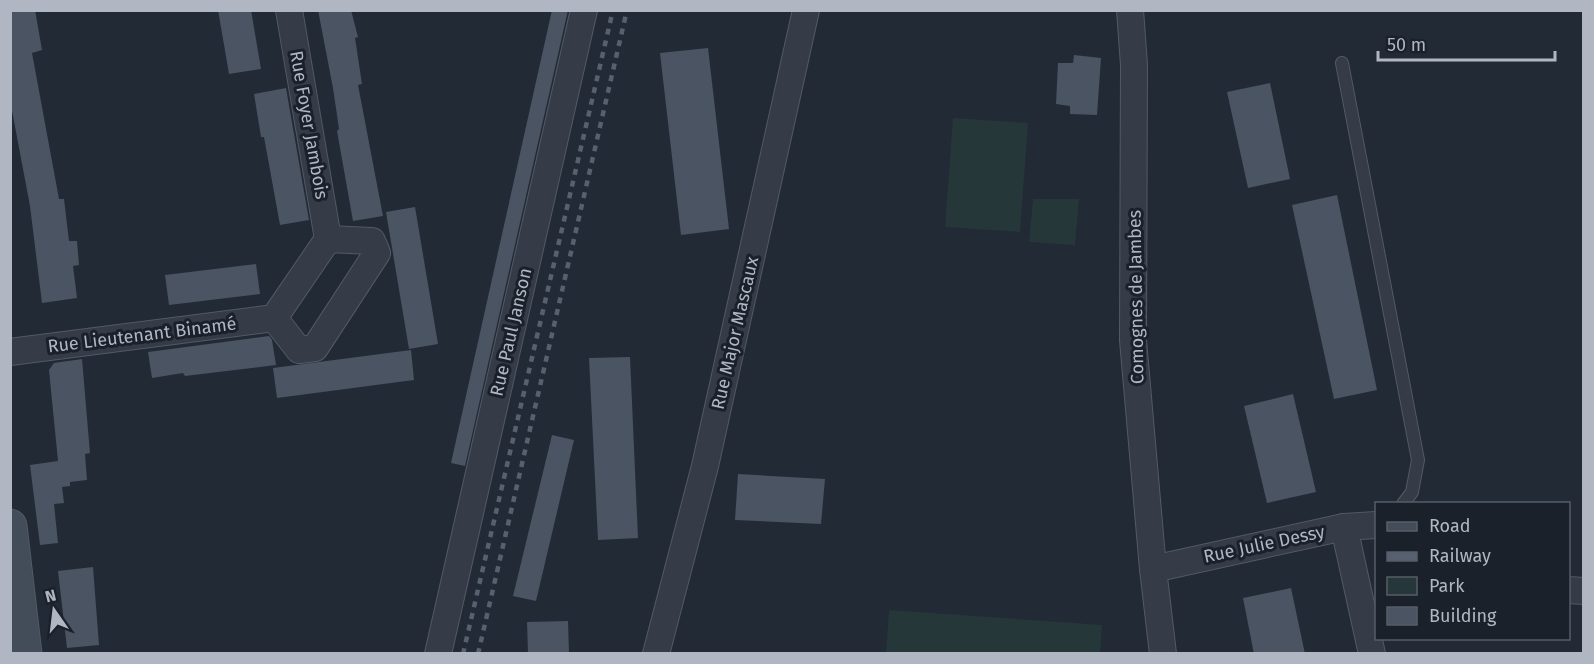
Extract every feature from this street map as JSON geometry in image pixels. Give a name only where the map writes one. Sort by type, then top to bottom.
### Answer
[{"type":"main road","points":[[10,526],[25,654]]},
{"type":"street","name":"Rue Foyer Jambois","points":[[289,10],[328,239]]},
{"type":"street","name":"Rue Paul Janson","points":[[438,654],[584,10]]},
{"type":"street","name":"Rue Major Mascaux","points":[[656,654],[705,466],[806,10]]},
{"type":"street","name":"Comognes de Jambes","points":[[1130,10],[1134,65],[1133,340],[1153,569],[1163,654]]},
{"type":"street","points":[[328,239],[372,241],[377,253],[315,348],[299,350],[274,318],[328,239]]},
{"type":"street","name":"Rue Lieutenant Binamé","points":[[10,352],[274,318]]},
{"type":"street","name":"Rue Julie Dessy","points":[[1153,569],[1344,527],[1375,525]]},
{"type":"street","points":[[1344,527],[1372,654]]},
{"type":"lane","points":[[1342,63],[1418,460],[1412,492],[1404,502]]},
{"type":"green space","points":[[953,118],[1028,123],[1020,232],[945,227]]},
{"type":"green space","points":[[1033,199],[1079,199],[1075,245],[1029,242]]},
{"type":"green space","points":[[889,610],[1102,625],[1100,653],[886,653]]},
{"type":"building","points":[[10,10],[35,10],[42,50],[32,53],[59,199],[64,199],[69,241],[77,241],[79,265],[73,266],[77,298],[42,303],[30,206],[10,100]]},
{"type":"building","points":[[218,10],[251,10],[261,69],[229,74]]},
{"type":"building","points":[[318,10],[351,10],[358,37],[355,38],[362,84],[358,85],[383,216],[353,221],[337,131],[339,129],[333,88]]},
{"type":"building","points":[[552,10],[568,10],[465,466],[451,463]]},
{"type":"building","points":[[708,48],[729,229],[681,235],[660,53]]},
{"type":"building","points":[[1074,55],[1101,58],[1097,115],[1070,114],[1070,106],[1056,104],[1058,63],[1073,63]]},
{"type":"building","points":[[1270,83],[1290,179],[1248,188],[1227,92]]},
{"type":"building","points":[[286,88],[309,220],[280,225],[254,94]]},
{"type":"building","points":[[1337,195],[1377,390],[1334,399],[1292,205]]},
{"type":"building","points":[[415,207],[438,344],[409,349],[386,212]]},
{"type":"building","points":[[256,264],[260,294],[169,305],[165,275]]},
{"type":"building","points":[[269,336],[272,340],[276,365],[152,378],[148,352]]},
{"type":"building","points":[[411,350],[414,380],[277,398],[273,368]]},
{"type":"building","points":[[630,357],[638,538],[598,540],[589,358]]},
{"type":"building","points":[[82,359],[90,453],[85,454],[87,480],[70,482],[70,486],[62,487],[64,503],[54,504],[58,543],[40,545],[30,465],[58,461],[49,370],[54,363]]},
{"type":"building","points":[[1293,394],[1316,492],[1267,503],[1244,406]]},
{"type":"building","points":[[552,435],[574,440],[536,601],[513,596]]},
{"type":"building","points":[[738,474],[825,479],[821,524],[735,520]]},
{"type":"building","points":[[93,567],[99,645],[67,648],[58,571]]},
{"type":"building","points":[[1291,588],[1305,654],[1254,654],[1243,598]]},
{"type":"building","points":[[568,621],[569,654],[528,654],[527,622]]},
{"type":"railway","points":[[463,654],[613,10]]},
{"type":"railway","points":[[478,654],[627,10]]}]
